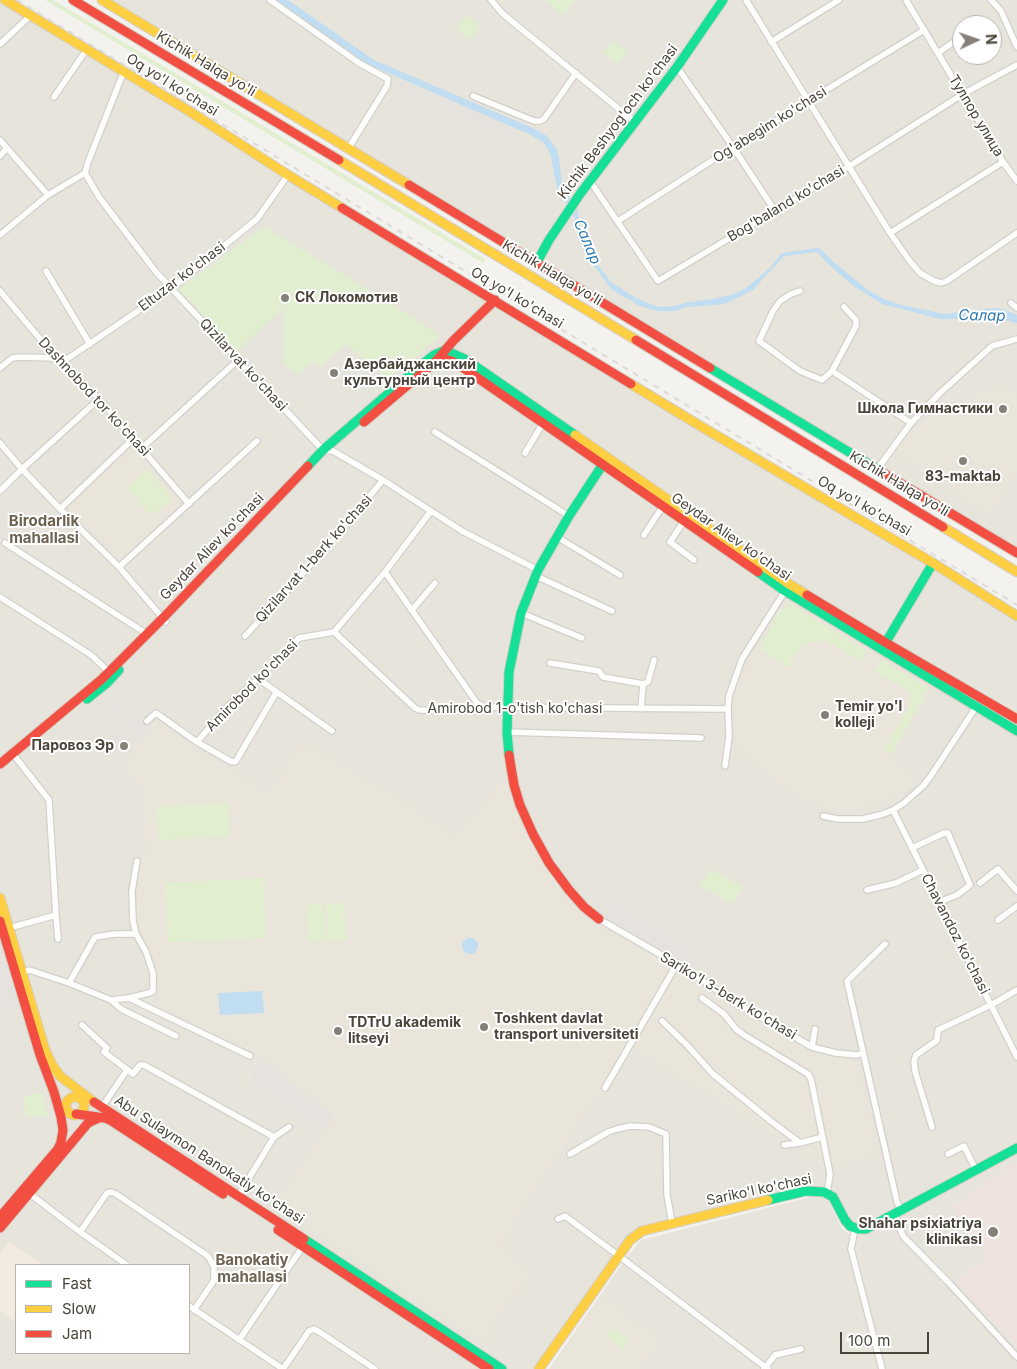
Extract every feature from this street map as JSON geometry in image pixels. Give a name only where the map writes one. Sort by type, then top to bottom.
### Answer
[{"type":"main road","name":"Oq yo'l ko'chasi","points":[[5,0],[124,71],[288,175],[478,291],[697,424],[933,563],[1017,616]]},
{"type":"main road","name":"Kichik Halqa yo'li","points":[[73,0],[530,275],[1017,572]]},
{"type":"main road","name":"Kichik Halqa yo'li","points":[[102,0],[1017,553]]},
{"type":"main road","name":"Kichik Beshyog'och ko'chasi","points":[[530,275],[580,194],[677,67],[723,0]]},
{"type":"main road","name":"Geydar Aliev ko'chasi","points":[[327,450],[436,362],[445,350],[495,300]]},
{"type":"main road","name":"Geydar Aliev ko'chasi","points":[[0,770],[14,756],[104,681],[327,450],[425,362],[445,350],[465,359],[543,423],[605,461],[684,521],[884,646],[976,707],[1017,731]]},
{"type":"main road","name":"Geydar Aliev ko'chasi","points":[[436,362],[445,359],[456,363],[509,395],[787,587]]},
{"type":"main road","points":[[599,919],[579,902],[550,863],[533,834],[520,805],[514,785],[507,732],[511,660],[521,613],[537,573],[569,516],[605,461]]},
{"type":"main road","points":[[884,646],[933,563]]},
{"type":"main road","name":"Geydar Aliev ko'chasi","points":[[104,681],[110,672],[147,634],[164,620]]},
{"type":"main road","name":"Geydar Aliev ko'chasi","points":[[884,646],[1017,719]]},
{"type":"main road","points":[[976,707],[982,699]]},
{"type":"main road","name":"Geydar Aliev ko'chasi","points":[[0,764],[14,756]]},
{"type":"main road","name":"Abu Sulaymon Banokatiy ko'chasi","points":[[0,898],[40,1055],[54,1092],[62,1122],[62,1138],[58,1154]]},
{"type":"main road","name":"Abu Sulaymon Banokatiy ko'chasi","points":[[0,921],[45,1050],[60,1076],[93,1101],[238,1196],[489,1369]]},
{"type":"main road","points":[[0,1217],[26,1191],[76,1132],[84,1103],[71,1085]]},
{"type":"main road","points":[[54,1092],[71,1113],[80,1113]]},
{"type":"main road","points":[[62,1122],[71,1098],[76,1097],[93,1101]]},
{"type":"main road","name":"Abu Sulaymon Banokatiy ko'chasi","points":[[80,1113],[110,1120],[502,1369]]},
{"type":"main road","points":[[58,1154],[88,1123],[96,1119],[105,1118]]},
{"type":"main road","points":[[855,1228],[868,1228],[1017,1148]]},
{"type":"main road","points":[[0,1228],[26,1191]]},
{"type":"main road","name":"Sariko'l ko'chasi","points":[[539,1369],[630,1240],[638,1234],[672,1223],[806,1192],[820,1191],[827,1193],[835,1200],[846,1222],[855,1228]]},
{"type":"street","points":[[270,0],[359,63],[388,79],[387,86],[348,149]]},
{"type":"street","points":[[491,0],[503,14],[635,122]]},
{"type":"street","points":[[746,0],[890,233],[920,273],[934,282],[947,281],[1017,233]]},
{"type":"street","points":[[771,42],[839,0]]},
{"type":"street","name":"Тулпор улица","points":[[906,0],[1003,162],[1017,180]]},
{"type":"street","points":[[991,0],[1001,11],[1017,47]]},
{"type":"street","points":[[0,44],[30,16]]},
{"type":"street","name":"Og'abegim ko'chasi","points":[[618,221],[733,147],[924,30]]},
{"type":"street","points":[[938,52],[952,43]]},
{"type":"street","points":[[54,97],[87,49]]},
{"type":"street","name":"Bog'baland ko'chasi","points":[[590,181],[658,281],[848,167],[963,94],[1017,65]]},
{"type":"street","points":[[677,67],[733,147],[774,211]]},
{"type":"street","points":[[0,235],[48,195],[85,173],[96,139],[124,71]]},
{"type":"street","points":[[474,96],[534,121],[540,121],[544,119],[576,73]]},
{"type":"street","points":[[0,140],[48,195]]},
{"type":"street","points":[[0,156],[7,148]]},
{"type":"street","points":[[890,233],[1003,162]]},
{"type":"street","name":"Qizilarvat ko'chasi","points":[[85,173],[99,197],[156,272],[238,360],[327,450],[383,480],[462,530],[537,573],[612,611]]},
{"type":"street","name":"Eltuzar ko'chasi","points":[[61,363],[172,288],[257,219],[288,175]]},
{"type":"street","points":[[46,271],[90,344]]},
{"type":"street","name":"Dashnobod tor ko'chasi","points":[[0,291],[56,358],[99,399],[134,438],[189,504]]},
{"type":"street","points":[[800,291],[791,294],[780,302],[760,341],[800,371],[822,380],[832,370],[856,326],[856,320],[844,307]]},
{"type":"street","points":[[1010,303],[1017,308]]},
{"type":"street","points":[[878,468],[911,423],[940,394],[992,346],[1017,339]]},
{"type":"street","points":[[0,368],[12,358],[20,356],[56,358]]},
{"type":"street","points":[[142,448],[238,360]]},
{"type":"street","points":[[832,370],[911,423]]},
{"type":"street","points":[[0,491],[99,399]]},
{"type":"street","points":[[525,453],[543,423]]},
{"type":"street","points":[[436,432],[569,516]]},
{"type":"street","points":[[60,509],[134,438]]},
{"type":"street","points":[[119,567],[257,440]]},
{"type":"street","points":[[0,443],[60,509],[119,567],[164,620]]},
{"type":"street","name":"Qizilarvat 1-berk ko'chasi","points":[[245,636],[329,545],[383,480]]},
{"type":"street","points":[[644,535],[662,506]]},
{"type":"street","points":[[334,632],[431,511]]},
{"type":"street","points":[[684,521],[670,542],[694,560]]},
{"type":"street","points":[[557,537],[620,575]]},
{"type":"street","points":[[5,543],[147,634]]},
{"type":"street","points":[[384,572],[477,703],[484,708]]},
{"type":"street","points":[[412,610],[435,583]]},
{"type":"street","points":[[725,766],[729,736],[728,696],[742,659],[787,587]]},
{"type":"street","points":[[0,597],[91,655],[110,672]]},
{"type":"street","points":[[521,613],[582,638]]},
{"type":"street","name":"Amirobod ko'chasi","points":[[197,742],[226,708],[299,638],[334,632]]},
{"type":"street","name":"Amirobod 1-o'tish ko'chasi","points":[[334,632],[417,710],[473,711],[484,708],[728,709]]},
{"type":"street","points":[[550,663],[599,671],[603,677],[643,684],[648,682],[654,660]]},
{"type":"street","points":[[257,678],[332,731]]},
{"type":"street","points":[[641,709],[643,684]]},
{"type":"street","points":[[147,721],[156,713],[197,742],[234,762],[276,693]]},
{"type":"street","points":[[824,816],[838,819],[863,819],[893,810],[909,798],[930,777],[976,707]]},
{"type":"street","points":[[507,732],[701,738]]},
{"type":"street","points":[[14,756],[49,800],[58,939]]},
{"type":"street","name":"Chavandoz ko'chasi","points":[[893,810],[1017,1057]]},
{"type":"street","points":[[912,848],[944,832],[948,833],[970,884],[957,895],[939,902]]},
{"type":"street","points":[[111,1000],[129,998],[153,991],[153,973],[146,952],[136,934],[133,921],[132,891],[138,861]]},
{"type":"street","points":[[980,883],[998,869],[1017,891]]},
{"type":"street","points":[[867,890],[896,883],[923,870]]},
{"type":"street","points":[[998,920],[1017,906]]},
{"type":"street","points":[[9,928],[56,915]]},
{"type":"street","name":"Sariko'l 3-berk ko'chasi","points":[[599,919],[677,964],[812,1048],[856,1055],[863,1053]]},
{"type":"street","points":[[69,983],[95,938],[115,934],[136,934]]},
{"type":"street","points":[[885,944],[847,981],[903,1236],[957,1290],[1017,1357]]},
{"type":"street","points":[[605,1088],[677,964]]},
{"type":"street","points":[[19,973],[29,970],[69,983],[111,1000],[121,1009],[176,1036]]},
{"type":"street","points":[[932,1127],[916,1072],[914,1061],[916,1055],[938,1039],[938,1030],[991,1005],[1017,990]]},
{"type":"street","points":[[129,998],[250,1056]]},
{"type":"street","points":[[702,998],[724,1014],[736,1029],[808,1074],[811,1079],[830,1174],[827,1193]]},
{"type":"street","points":[[662,1020],[713,1074],[800,1143]]},
{"type":"street","points":[[82,1025],[107,1048],[104,1052],[133,1074],[140,1065],[144,1066],[274,1137]]},
{"type":"street","points":[[812,1048],[815,1029]]},
{"type":"street","points":[[102,1107],[127,1070]]},
{"type":"street","points":[[570,1154],[608,1132],[630,1126],[649,1127],[666,1134],[667,1195],[672,1223]]},
{"type":"street","points":[[238,1196],[274,1137],[289,1128]]},
{"type":"street","points":[[784,1145],[823,1137]]},
{"type":"street","points":[[948,1154],[964,1146],[976,1170]]},
{"type":"street","points":[[26,1191],[127,1264]]},
{"type":"street","points":[[80,1232],[108,1193],[116,1194],[208,1256],[214,1267],[213,1282],[192,1308],[239,1340],[283,1369],[309,1331],[314,1329],[375,1369]]},
{"type":"street","points":[[558,1219],[565,1216],[766,1368],[776,1355],[801,1349]]},
{"type":"street","points":[[855,1228],[851,1249],[882,1369]]},
{"type":"street","points":[[239,1340],[305,1244]]},
{"type":"shaded area","points":[[0,0],[5,0],[1017,615],[1017,1369],[549,1369],[629,1254],[641,1240],[811,1197],[822,1196],[829,1201],[842,1229],[851,1235],[857,1229],[835,1200],[820,1191],[638,1234],[539,1369],[502,1369],[484,1357],[483,1369],[0,1369]]},
{"type":"shaded area","points":[[102,0],[1017,0],[1017,553]]},
{"type":"shaded area","points":[[399,79],[517,130],[518,133],[515,138],[500,133],[419,97],[415,98],[394,86]]},
{"type":"shaded area","name":"83-maktab","points":[[1010,387],[1017,396],[1017,470],[992,516],[894,452],[947,395],[961,405],[980,392]]},
{"type":"shaded area","points":[[132,442],[181,505],[119,561],[68,505]]},
{"type":"shaded area","name":"Temir yo'l kolleji","points":[[790,601],[933,688],[891,760],[917,776],[905,794],[840,814],[811,803],[781,785],[747,757],[735,739],[733,692],[778,609]]},
{"type":"shaded area","points":[[116,699],[130,715],[149,727],[142,737],[129,728],[114,757],[100,745],[107,745],[113,741],[123,725],[122,719],[110,705]]},
{"type":"shaded area","name":"Toshkent davlat transport universiteti","points":[[155,723],[269,795],[301,742],[392,794],[454,837],[507,776],[546,870],[597,923],[809,1052],[857,1061],[879,1154],[823,1169],[821,1162],[629,1046],[499,1248],[531,1272],[492,1325],[495,1330],[485,1343],[272,1204],[326,1129],[242,1080],[256,1053],[159,1008],[155,960],[135,922],[136,877],[146,853],[143,788],[124,767],[138,744]]},
{"type":"shaded area","points":[[606,897],[700,954],[691,970],[597,912]]},
{"type":"shaded area","points":[[0,940],[22,1008],[0,1013]]},
{"type":"shaded area","points":[[260,1058],[333,1116],[326,1129],[249,1082]]},
{"type":"shaded area","name":"Shahar psixiatriya klinikasi","points":[[1017,1161],[1017,1348],[956,1280],[986,1257],[952,1206]]},
{"type":"shaded area","points":[[9,1242],[42,1264],[15,1264],[15,1322],[0,1311],[0,1254]]},
{"type":"shaded area","points":[[600,1296],[662,1341],[640,1369],[550,1369]]},
{"type":"green space","points":[[45,0],[53,0],[222,101],[485,259],[483,263]]},
{"type":"green space","points":[[545,0],[576,0],[563,15]]},
{"type":"green space","points":[[467,15],[481,27],[470,40],[456,28]]},
{"type":"green space","points":[[614,41],[627,52],[618,64],[604,52]]},
{"type":"green space","name":"СК Локомотив","points":[[265,227],[364,287],[432,330],[439,337],[388,379],[346,344],[320,367],[313,361],[297,375],[284,363],[284,307],[236,352],[179,289]]},
{"type":"green space","points":[[147,469],[173,498],[151,516],[127,488]]},
{"type":"green space","points":[[790,604],[867,651],[861,661],[825,640],[803,644],[788,667],[759,649],[780,610]]},
{"type":"green space","points":[[881,660],[929,688],[891,755],[884,750],[910,704],[909,691],[875,671]]},
{"type":"green space","points":[[228,803],[230,836],[159,840],[157,807]]},
{"type":"green space","points":[[710,869],[742,887],[733,904],[700,886]]},
{"type":"green space","points":[[263,878],[266,938],[168,943],[165,883]]},
{"type":"green space","points":[[344,903],[346,940],[328,941],[326,904]]},
{"type":"green space","points":[[323,904],[326,941],[308,942],[306,905]]},
{"type":"green space","points":[[42,1092],[49,1117],[26,1116],[23,1097]]},
{"type":"green space","points":[[612,1328],[628,1340],[623,1349],[606,1337]]},
{"type":"water","name":"Салар","points":[[276,0],[288,0],[374,60],[535,129],[547,136],[557,150],[562,184],[577,208],[580,225],[592,257],[612,283],[638,299],[659,307],[674,306],[734,294],[746,288],[770,268],[782,253],[818,248],[868,290],[897,304],[944,314],[994,308],[1003,309],[1017,315],[1017,323],[990,317],[940,319],[882,304],[852,285],[817,252],[784,256],[753,290],[725,304],[688,307],[674,311],[657,311],[640,306],[611,289],[589,259],[582,244],[573,214],[557,188],[551,156],[544,143],[531,135],[365,63]]},
{"type":"water","points":[[467,938],[473,938],[478,943],[476,952],[467,954],[462,949],[462,943]]},
{"type":"water","points":[[262,991],[264,1013],[220,1015],[218,993]]},
{"type":"railway","points":[[17,0],[1017,605]]},
{"type":"traffic: fast","points":[[537,262],[549,240],[580,194],[677,67],[723,0]]},
{"type":"traffic: fast","points":[[308,466],[323,450],[425,362],[445,350],[465,359],[575,435]]},
{"type":"traffic: fast","points":[[710,368],[882,472]]},
{"type":"traffic: fast","points":[[509,755],[507,732],[509,672],[521,613],[538,570],[569,516],[605,461]]},
{"type":"traffic: fast","points":[[883,647],[933,563]]},
{"type":"traffic: fast","points":[[758,572],[785,591],[1017,731]]},
{"type":"traffic: fast","points":[[87,699],[107,683],[119,670]]},
{"type":"traffic: fast","points":[[768,1200],[806,1191],[824,1192],[833,1197],[850,1226],[866,1229],[1017,1148]]},
{"type":"traffic: fast","points":[[304,1239],[502,1369]]},
{"type":"traffic: slow","points":[[5,0],[189,111],[342,208]]},
{"type":"traffic: slow","points":[[102,0],[409,185]]},
{"type":"traffic: slow","points":[[339,160],[636,340]]},
{"type":"traffic: slow","points":[[631,384],[933,563],[1017,616]]},
{"type":"traffic: slow","points":[[575,435],[807,595]]},
{"type":"traffic: slow","points":[[943,527],[1017,572]]},
{"type":"traffic: slow","points":[[0,898],[45,1050],[60,1076],[94,1102]]},
{"type":"traffic: slow","points":[[75,1097],[81,1100],[84,1106],[81,1112],[75,1115],[69,1112],[66,1106],[69,1100],[75,1097]]},
{"type":"traffic: slow","points":[[539,1369],[630,1240],[642,1231],[768,1200]]},
{"type":"traffic: jam","points":[[73,0],[339,160]]},
{"type":"traffic: jam","points":[[409,185],[710,368]]},
{"type":"traffic: jam","points":[[342,208],[631,384]]},
{"type":"traffic: jam","points":[[364,422],[436,361],[453,341],[495,300]]},
{"type":"traffic: jam","points":[[636,340],[943,527]]},
{"type":"traffic: jam","points":[[436,361],[445,359],[462,367],[758,572]]},
{"type":"traffic: jam","points":[[0,764],[102,679],[308,466]]},
{"type":"traffic: jam","points":[[882,472],[1017,553]]},
{"type":"traffic: jam","points":[[807,595],[1017,719]]},
{"type":"traffic: jam","points":[[509,755],[514,785],[520,805],[533,834],[549,863],[569,890],[584,907],[599,919]]},
{"type":"traffic: jam","points":[[0,921],[40,1055],[54,1092],[63,1130],[58,1149],[0,1217]]},
{"type":"traffic: jam","points":[[94,1102],[304,1239]]},
{"type":"traffic: jam","points":[[76,1114],[110,1120],[223,1194]]},
{"type":"traffic: jam","points":[[0,1228],[88,1123],[99,1118]]},
{"type":"traffic: jam","points":[[278,1230],[489,1369]]},
{"type":"place","name":"СК Локомотив","points":[[285,298]]},
{"type":"place","name":"Азербайджанский культурный центр","points":[[334,373]]},
{"type":"place","name":"Школа Гимнастики","points":[[1003,409]]},
{"type":"place","name":"83-maktab","points":[[963,461]]},
{"type":"place","name":"Temir yo'l kolleji","points":[[825,715]]},
{"type":"place","name":"Паровоз Эр","points":[[124,746]]},
{"type":"place","name":"Toshkent davlat transport universiteti","points":[[484,1027]]},
{"type":"place","name":"TDTrU akademik litseyi","points":[[338,1031]]},
{"type":"place","name":"Shahar psixiatriya klinikasi","points":[[993,1232]]},
{"type":"district","name":"Birodarlik mahallasi","points":[[44,530]]},
{"type":"district","name":"Banokatiy mahallasi","points":[[252,1268]]}]
